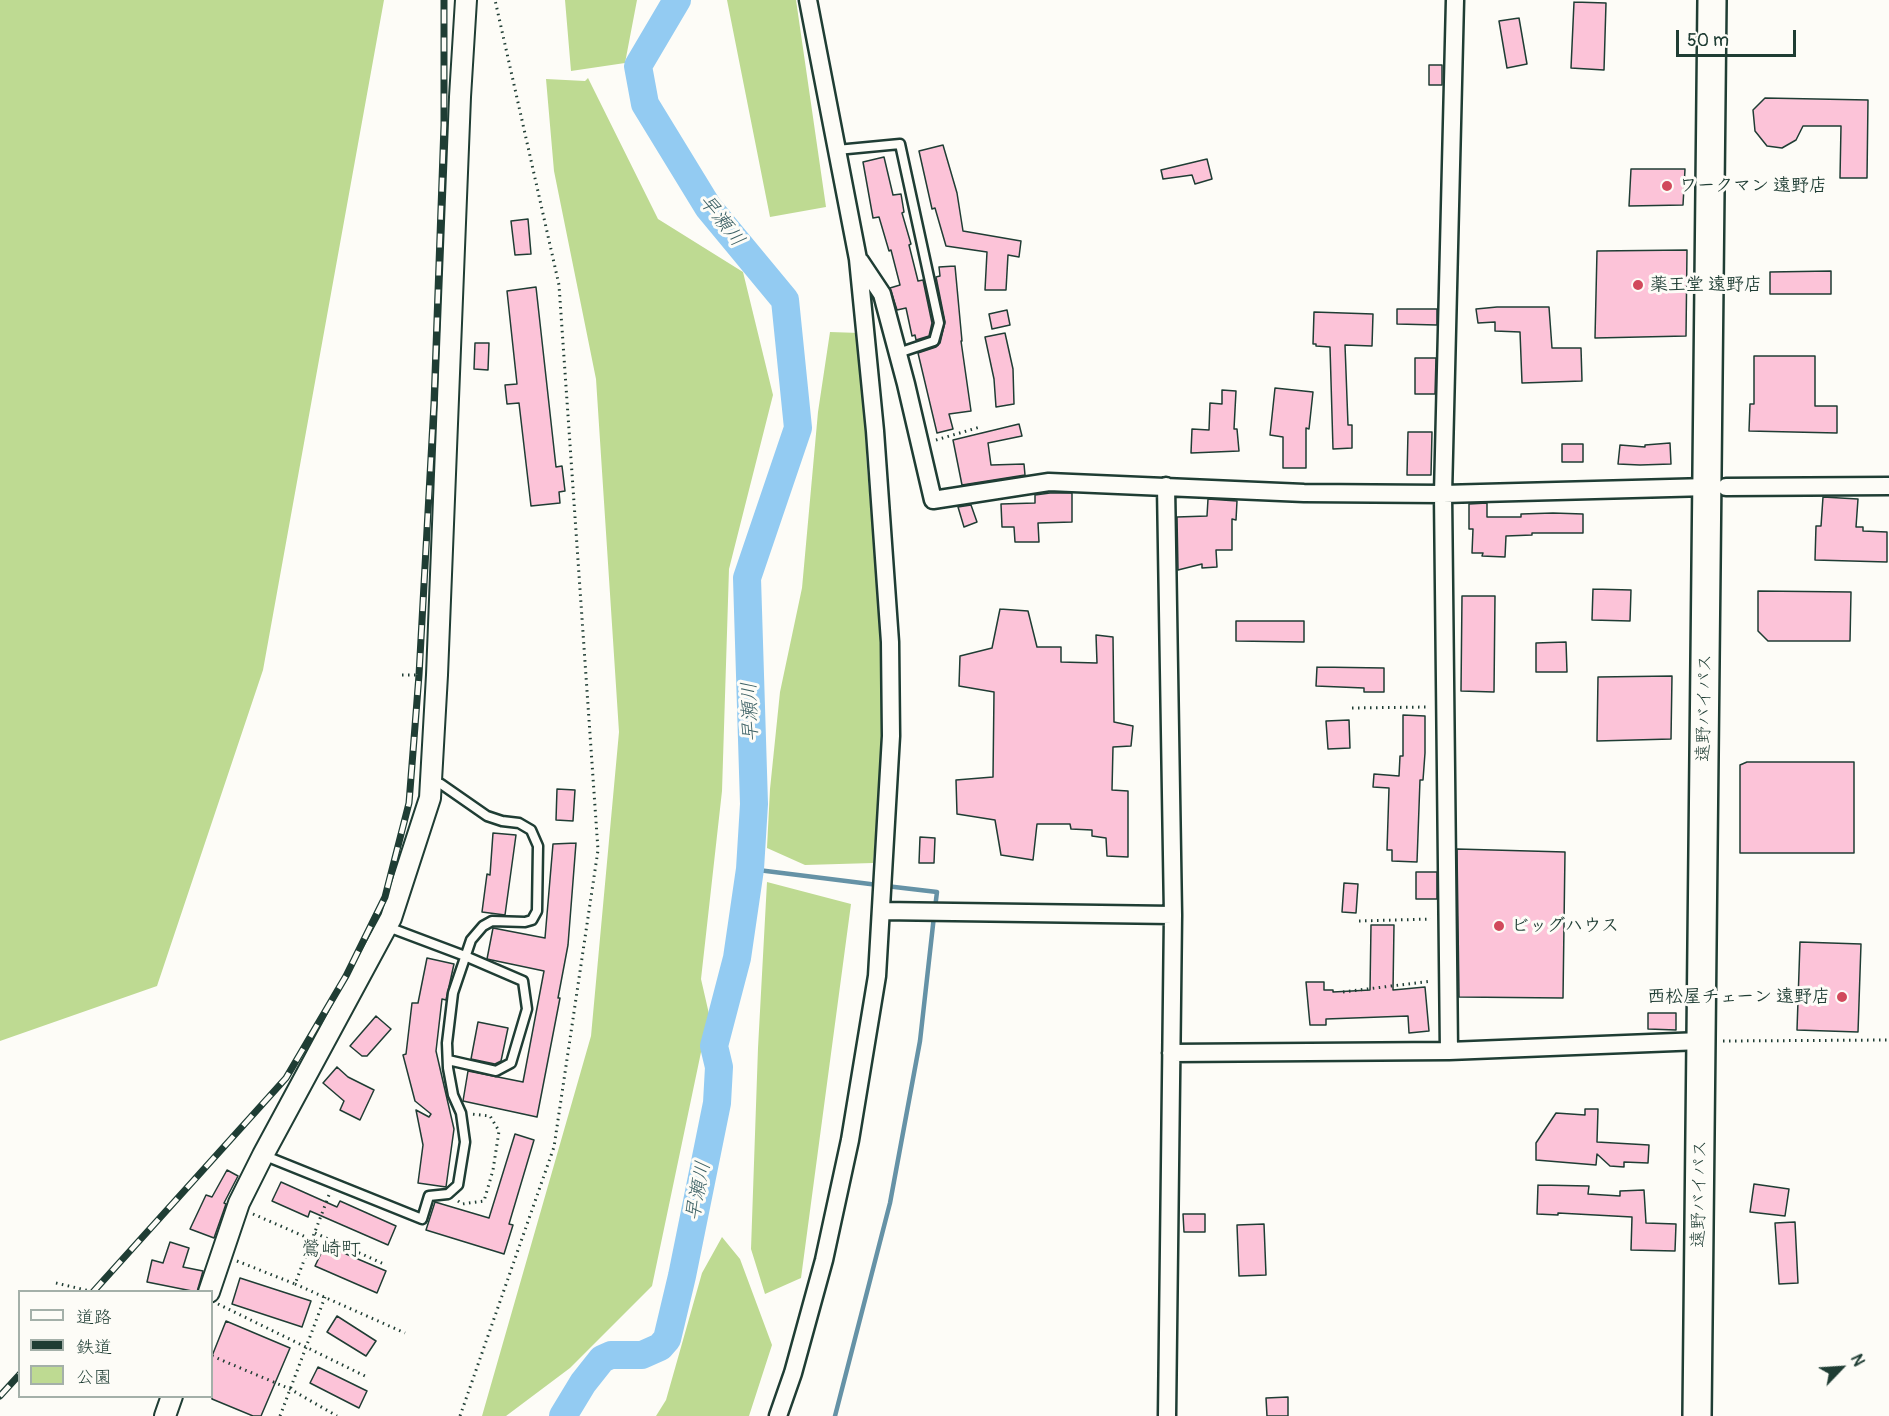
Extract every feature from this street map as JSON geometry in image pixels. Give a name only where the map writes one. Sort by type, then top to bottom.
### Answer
[{"type":"highway","name":"遠野バイパス","points":[[1712,0],[1717,487]]},
{"type":"highway","name":"遠野バイパス","points":[[1698,1416],[1710,1041],[1717,487],[1731,0]]},
{"type":"highway","name":"遠野バイパス","points":[[1710,1041],[1716,1416]]},
{"type":"street","points":[[209,1290],[238,1207],[263,1155],[391,918],[430,798],[466,0]]},
{"type":"street","points":[[778,1416],[794,1372],[824,1260],[850,1140],[877,976],[891,736],[890,642],[876,431],[858,259],[808,0]]},
{"type":"street","points":[[1449,1051],[1443,494],[1455,0]]},
{"type":"street","points":[[858,259],[882,294],[933,500],[1049,482],[1304,493],[1443,494],[1717,487],[1889,486]]},
{"type":"street","points":[[1166,486],[1173,915],[1167,1416]]},
{"type":"street","points":[[881,911],[1173,915]]},
{"type":"street","points":[[1171,1053],[1449,1051],[1710,1041]]},
{"type":"street","points":[[165,1416],[171,1398]]},
{"type":"lane","points":[[837,150],[900,144],[939,323],[934,341],[898,352]]},
{"type":"lane","points":[[263,1155],[422,1219],[429,1196],[448,1194],[458,1185],[465,1142],[461,1113],[453,1095],[448,1060],[447,1043],[453,993],[471,940],[483,926],[492,921],[525,922],[532,920],[537,911],[538,846],[531,830],[519,823],[487,816],[441,784]]},
{"type":"lane","points":[[386,927],[465,956],[523,981],[526,1009],[511,1063],[496,1071],[448,1060]]},
{"type":"path","points":[[460,1416],[554,1147],[598,850],[559,285],[495,0]]},
{"type":"path","points":[[920,444],[980,427]]},
{"type":"path","points":[[1352,708],[1446,706]]},
{"type":"path","points":[[1359,921],[1448,918]]},
{"type":"path","points":[[1343,992],[1449,979]]},
{"type":"path","points":[[1710,1041],[1889,1040]]},
{"type":"path","points":[[448,1194],[462,1204],[484,1200],[493,1170],[499,1131],[490,1116],[461,1113]]},
{"type":"path","points":[[295,1284],[334,1182]]},
{"type":"path","points":[[238,1207],[308,1238]]},
{"type":"path","points":[[315,1233],[384,1264]]},
{"type":"path","points":[[221,1255],[295,1284],[405,1333]]},
{"type":"path","points":[[56,1283],[86,1290]]},
{"type":"path","points":[[280,1416],[325,1297]]},
{"type":"path","points":[[213,1302],[364,1377]]},
{"type":"path","points":[[213,1356],[290,1389],[337,1416]]},
{"type":"green space","points":[[0,0],[384,0],[263,670],[157,986],[0,1041]]},
{"type":"green space","points":[[565,0],[637,0],[625,63],[571,71]]},
{"type":"green space","points":[[727,0],[796,0],[826,207],[770,217]]},
{"type":"green space","points":[[588,78],[658,219],[743,272],[773,395],[729,569],[722,791],[701,979],[709,1014],[652,1286],[570,1368],[506,1416],[482,1416],[591,1036],[619,732],[596,379],[554,171],[546,79],[585,81]]},
{"type":"green space","points":[[830,332],[860,333],[867,468],[881,629],[883,750],[873,863],[805,865],[767,848],[770,789],[780,692],[802,588],[818,412]]},
{"type":"green space","points":[[767,882],[851,904],[801,1278],[765,1294],[751,1249]]},
{"type":"green space","points":[[722,1237],[740,1259],[772,1345],[749,1416],[656,1416],[666,1400],[702,1273]]},
{"type":"building","points":[[1574,2],[1606,3],[1604,70],[1571,68]]},
{"type":"building","points":[[1519,18],[1527,64],[1507,68],[1499,21]]},
{"type":"building","points":[[1429,65],[1442,65],[1442,85],[1429,85]]},
{"type":"building","points":[[1765,98],[1868,100],[1867,178],[1840,178],[1841,126],[1803,126],[1796,140],[1782,148],[1767,146],[1755,131],[1753,110]]},
{"type":"building","points":[[943,145],[957,193],[963,231],[1021,241],[1019,257],[1008,255],[1006,290],[985,290],[987,252],[946,246],[935,208],[932,209],[919,151]]},
{"type":"building","points":[[884,157],[893,195],[901,194],[904,212],[902,213],[911,244],[909,245],[918,281],[923,280],[932,323],[929,336],[916,340],[915,335],[912,336],[906,308],[897,310],[890,288],[900,285],[879,217],[873,218],[863,162]]},
{"type":"building","points":[[1207,159],[1212,179],[1195,184],[1192,175],[1163,179],[1161,170]]},
{"type":"building","points":[[1631,169],[1685,169],[1683,205],[1629,206]]},
{"type":"building","points":[[528,219],[531,254],[515,255],[511,221]]},
{"type":"building","points":[[1687,250],[1686,336],[1595,338],[1597,251]]},
{"type":"building","points":[[955,266],[961,341],[971,411],[949,414],[953,429],[937,433],[918,353],[936,347],[940,343],[945,322],[936,277],[940,276],[939,267]]},
{"type":"building","points":[[1831,271],[1831,294],[1770,294],[1770,272]]},
{"type":"building","points":[[536,287],[556,467],[562,466],[565,491],[559,492],[560,503],[531,506],[519,403],[507,404],[505,385],[517,384],[507,291]]},
{"type":"building","points":[[1549,307],[1552,348],[1581,348],[1582,381],[1522,383],[1520,332],[1495,331],[1495,322],[1478,323],[1476,309]]},
{"type":"building","points":[[1397,309],[1437,309],[1437,325],[1397,324]]},
{"type":"building","points":[[1007,310],[1010,325],[992,329],[989,314]]},
{"type":"building","points":[[1314,312],[1373,314],[1372,346],[1345,345],[1348,425],[1352,425],[1352,448],[1333,449],[1330,347],[1313,344]]},
{"type":"building","points":[[1005,333],[1013,369],[1014,404],[996,407],[994,379],[985,337]]},
{"type":"building","points":[[475,343],[489,343],[488,370],[474,369]]},
{"type":"building","points":[[1754,356],[1815,356],[1815,406],[1837,406],[1837,433],[1749,431],[1750,404],[1754,404]]},
{"type":"building","points":[[1415,358],[1436,358],[1435,394],[1415,394]]},
{"type":"building","points":[[1275,388],[1313,392],[1309,429],[1306,428],[1306,468],[1283,468],[1283,437],[1270,435]]},
{"type":"building","points":[[1222,390],[1236,391],[1234,429],[1237,429],[1239,451],[1191,453],[1192,429],[1209,430],[1210,403],[1222,404]]},
{"type":"building","points":[[1019,424],[1022,436],[988,443],[991,465],[1024,464],[1025,475],[962,485],[953,440]]},
{"type":"building","points":[[1408,432],[1432,432],[1431,475],[1407,475]]},
{"type":"building","points":[[1670,443],[1671,464],[1618,464],[1620,445],[1645,447],[1645,445]]},
{"type":"building","points":[[1562,444],[1583,444],[1583,462],[1562,462]]},
{"type":"building","points":[[1072,493],[1072,522],[1038,523],[1039,542],[1015,542],[1014,527],[1002,527],[1001,504],[1035,503],[1035,495]]},
{"type":"building","points":[[1823,497],[1858,499],[1856,527],[1863,527],[1863,531],[1887,532],[1887,562],[1815,560],[1816,526],[1821,526]]},
{"type":"building","points":[[1208,499],[1237,501],[1236,520],[1232,519],[1232,550],[1216,550],[1217,567],[1202,568],[1202,564],[1178,570],[1177,517],[1207,516]]},
{"type":"building","points":[[1487,503],[1487,517],[1521,517],[1521,514],[1553,513],[1583,514],[1583,533],[1532,533],[1532,535],[1506,536],[1505,557],[1472,553],[1473,529],[1469,529],[1469,504]]},
{"type":"building","points":[[971,505],[977,522],[964,527],[958,507]]},
{"type":"building","points":[[1593,589],[1631,590],[1630,621],[1592,620]]},
{"type":"building","points":[[1758,591],[1851,592],[1850,641],[1768,641],[1758,631]]},
{"type":"building","points":[[1462,596],[1495,596],[1494,692],[1461,691]]},
{"type":"building","points":[[1000,609],[1028,611],[1037,647],[1061,647],[1061,662],[1097,663],[1096,635],[1113,637],[1114,722],[1133,726],[1131,746],[1113,747],[1112,790],[1128,791],[1128,857],[1107,856],[1106,838],[1092,836],[1092,830],[1071,829],[1070,824],[1037,824],[1033,860],[1001,855],[995,820],[957,814],[956,780],[993,777],[994,692],[959,686],[960,656],[992,648]]},
{"type":"building","points":[[1236,621],[1304,621],[1304,642],[1236,641]]},
{"type":"building","points":[[1566,642],[1567,672],[1536,672],[1536,643]]},
{"type":"building","points":[[1317,667],[1384,668],[1384,692],[1364,692],[1364,688],[1316,686]]},
{"type":"building","points":[[1672,676],[1671,739],[1597,741],[1598,677]]},
{"type":"building","points":[[1403,715],[1425,716],[1425,753],[1423,780],[1420,780],[1417,862],[1392,861],[1392,850],[1387,850],[1389,788],[1373,787],[1374,774],[1399,776],[1400,756],[1403,756]]},
{"type":"building","points":[[1349,720],[1350,748],[1328,749],[1326,721]]},
{"type":"building","points":[[1747,762],[1854,762],[1854,853],[1740,853],[1740,765]]},
{"type":"building","points":[[557,789],[575,790],[573,821],[556,820]]},
{"type":"building","points":[[493,833],[516,835],[505,915],[482,912],[487,874],[490,875]]},
{"type":"building","points":[[920,837],[935,838],[934,863],[919,863]]},
{"type":"building","points":[[576,843],[568,945],[537,1117],[463,1101],[468,1071],[523,1082],[544,971],[487,959],[493,928],[545,938],[553,844]]},
{"type":"building","points":[[1457,849],[1565,852],[1563,998],[1459,997]]},
{"type":"building","points":[[1416,872],[1437,872],[1437,899],[1416,899]]},
{"type":"building","points":[[1344,883],[1358,884],[1356,913],[1342,912]]},
{"type":"building","points":[[1371,925],[1394,925],[1393,990],[1425,987],[1429,1031],[1409,1033],[1408,1016],[1326,1019],[1326,1025],[1310,1025],[1306,982],[1324,982],[1324,990],[1333,990],[1333,992],[1370,990]]},
{"type":"building","points":[[1800,942],[1861,944],[1858,1032],[1797,1030]]},
{"type":"building","points":[[427,958],[454,964],[446,1000],[442,999],[436,1051],[454,1129],[446,1187],[418,1183],[423,1145],[416,1110],[429,1117],[431,1114],[415,1101],[403,1055],[406,1054],[412,1003],[418,1003]]},
{"type":"building","points":[[1648,1013],[1676,1013],[1676,1030],[1648,1029]]},
{"type":"building","points":[[376,1016],[391,1029],[367,1056],[362,1056],[350,1046]]},
{"type":"building","points":[[478,1022],[508,1028],[501,1061],[495,1064],[471,1059]]},
{"type":"building","points":[[337,1067],[348,1077],[374,1090],[360,1120],[340,1110],[344,1101],[323,1083]]},
{"type":"building","points":[[1585,1109],[1598,1109],[1597,1142],[1649,1145],[1648,1163],[1624,1162],[1624,1167],[1610,1166],[1597,1154],[1596,1165],[1536,1160],[1536,1143],[1556,1113],[1585,1115]]},
{"type":"building","points":[[515,1134],[534,1140],[509,1224],[513,1225],[504,1254],[426,1230],[435,1202],[489,1218]]},
{"type":"building","points":[[227,1170],[238,1176],[224,1203],[226,1204],[214,1238],[190,1229],[206,1195],[212,1197]]},
{"type":"building","points":[[281,1182],[337,1207],[340,1201],[396,1226],[388,1245],[310,1211],[308,1217],[272,1201]]},
{"type":"building","points":[[1754,1184],[1789,1189],[1785,1216],[1750,1212]]},
{"type":"building","points":[[1538,1185],[1589,1186],[1588,1194],[1620,1196],[1620,1191],[1644,1190],[1646,1223],[1676,1224],[1675,1251],[1631,1250],[1632,1217],[1537,1214]]},
{"type":"building","points":[[1183,1214],[1205,1214],[1205,1232],[1184,1232]]},
{"type":"building","points":[[1795,1222],[1798,1283],[1779,1284],[1775,1223]]},
{"type":"building","points":[[1264,1224],[1266,1275],[1239,1276],[1237,1225]]},
{"type":"building","points":[[170,1242],[189,1248],[183,1267],[203,1271],[198,1290],[147,1282],[152,1260],[163,1263]]},
{"type":"building","points":[[325,1245],[386,1271],[377,1293],[315,1266]]},
{"type":"building","points":[[240,1278],[311,1301],[302,1327],[232,1304]]},
{"type":"building","points":[[337,1316],[376,1341],[366,1356],[327,1332]]},
{"type":"building","points":[[226,1321],[290,1348],[261,1416],[253,1416],[212,1399],[213,1354]]},
{"type":"building","points":[[318,1367],[367,1391],[359,1408],[310,1383]]},
{"type":"building","points":[[1288,1397],[1288,1416],[1267,1416],[1266,1398]]},
{"type":"waterway","name":"早瀬川","points":[[563,1416],[583,1383],[602,1359],[611,1355],[642,1355],[660,1347],[667,1339],[682,1276],[717,1103],[719,1067],[714,1046],[737,958],[750,869],[754,804],[747,578],[798,428],[785,300],[708,207],[645,104],[638,66],[677,0]]},
{"type":"waterway","points":[[750,869],[878,885]]},
{"type":"waterway","points":[[886,886],[937,892],[935,908]]},
{"type":"waterway","points":[[835,1416],[890,1203],[920,1041],[934,916]]},
{"type":"railway","points":[[95,1290],[286,1078],[346,976],[385,897],[409,803],[419,675],[434,403],[444,125],[444,0]]},
{"type":"railway","points":[[0,1396],[18,1376]]},
{"type":"place","name":"ワークマン 遠野店","points":[[1667,186]]},
{"type":"place","name":"薬王堂 遠野店","points":[[1638,285]]},
{"type":"place","name":"ビッグハウス","points":[[1499,926]]},
{"type":"place","name":"西松屋チェーン 遠野店","points":[[1842,997]]},
{"type":"district","name":"鶯崎町","points":[[331,1250]]}]
